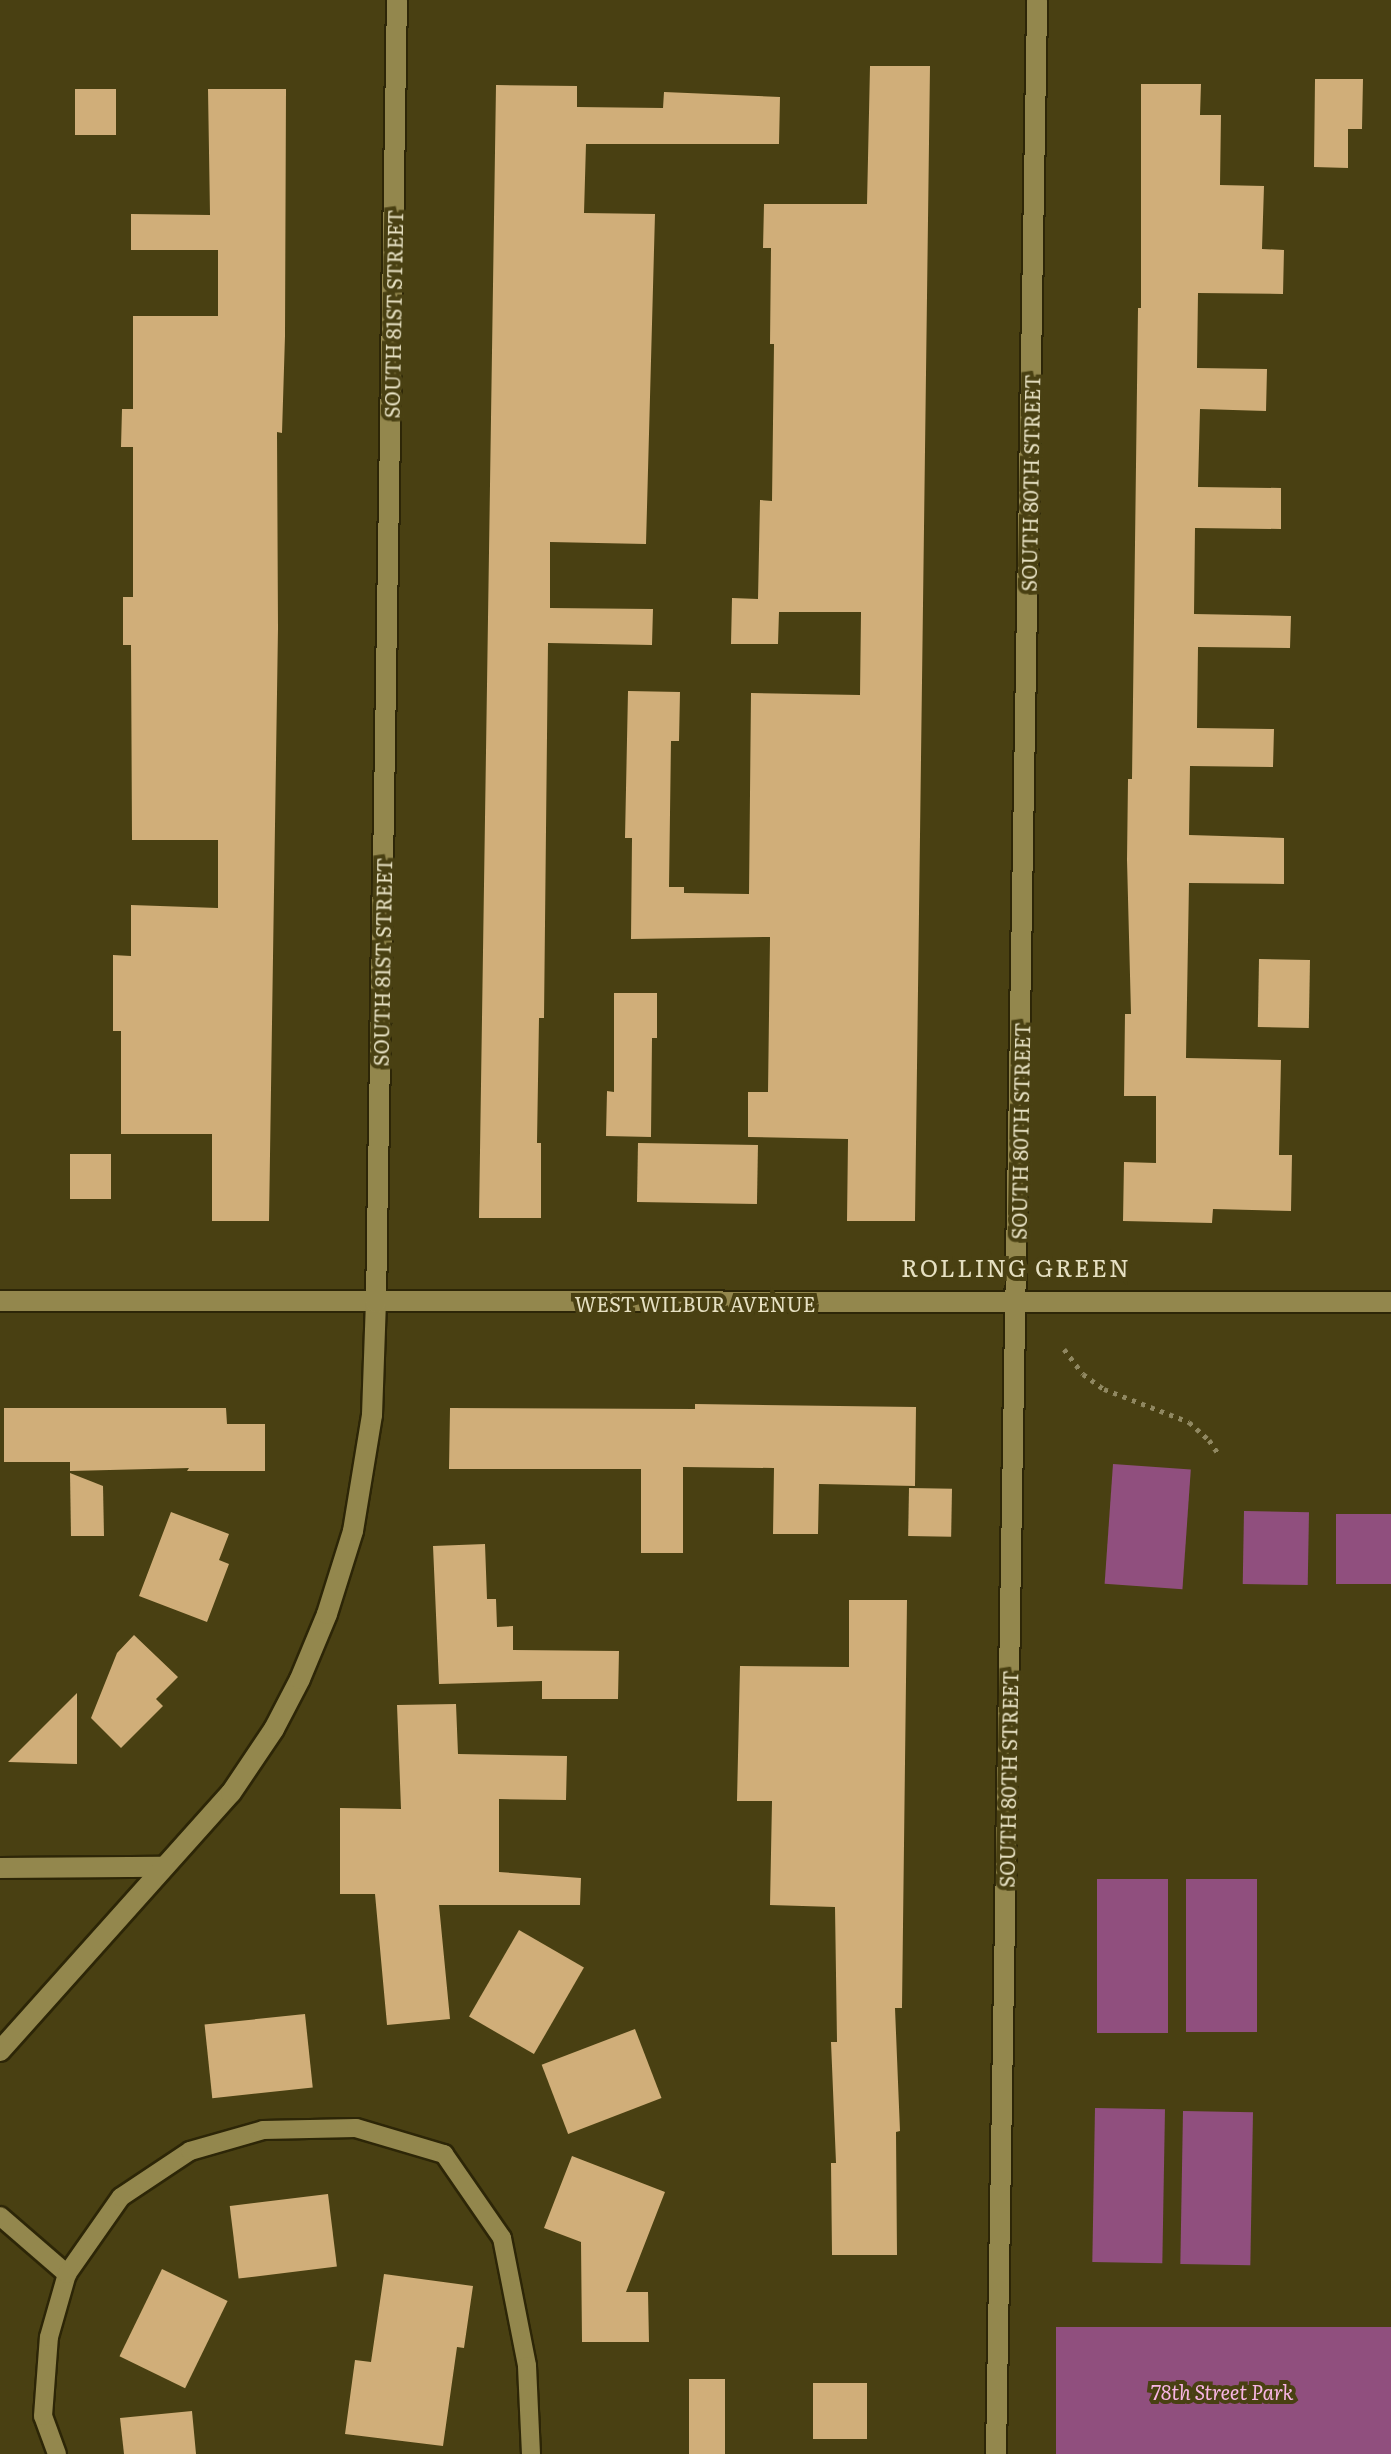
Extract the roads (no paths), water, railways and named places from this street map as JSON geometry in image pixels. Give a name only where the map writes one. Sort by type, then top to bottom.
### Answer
[{"type":"street","name":"SOUTH 81ST STREET","points":[[0,2051],[231,1793],[274,1729],[300,1679],[327,1614],[353,1531],[372,1415],[376,1303],[397,0]]},
{"type":"street","name":"SOUTH 80TH STREET","points":[[996,2454],[1037,0]]},
{"type":"street","name":"WEST WILBUR AVENUE","points":[[0,1301],[1391,1302]]},
{"type":"street","points":[[0,1868],[162,1867]]},
{"type":"lane","points":[[57,2454],[43,2416],[49,2337],[67,2274],[121,2197],[190,2151],[263,2130],[356,2128],[444,2154],[502,2238],[527,2366],[531,2454]]},
{"type":"lane","points":[[0,2216],[67,2274]]},
{"type":"district","name":"ROLLING GREEN","points":[[1016,1267]]},
{"type":"park label","name":"78th Street Park","points":[[1222,2391]]}]
